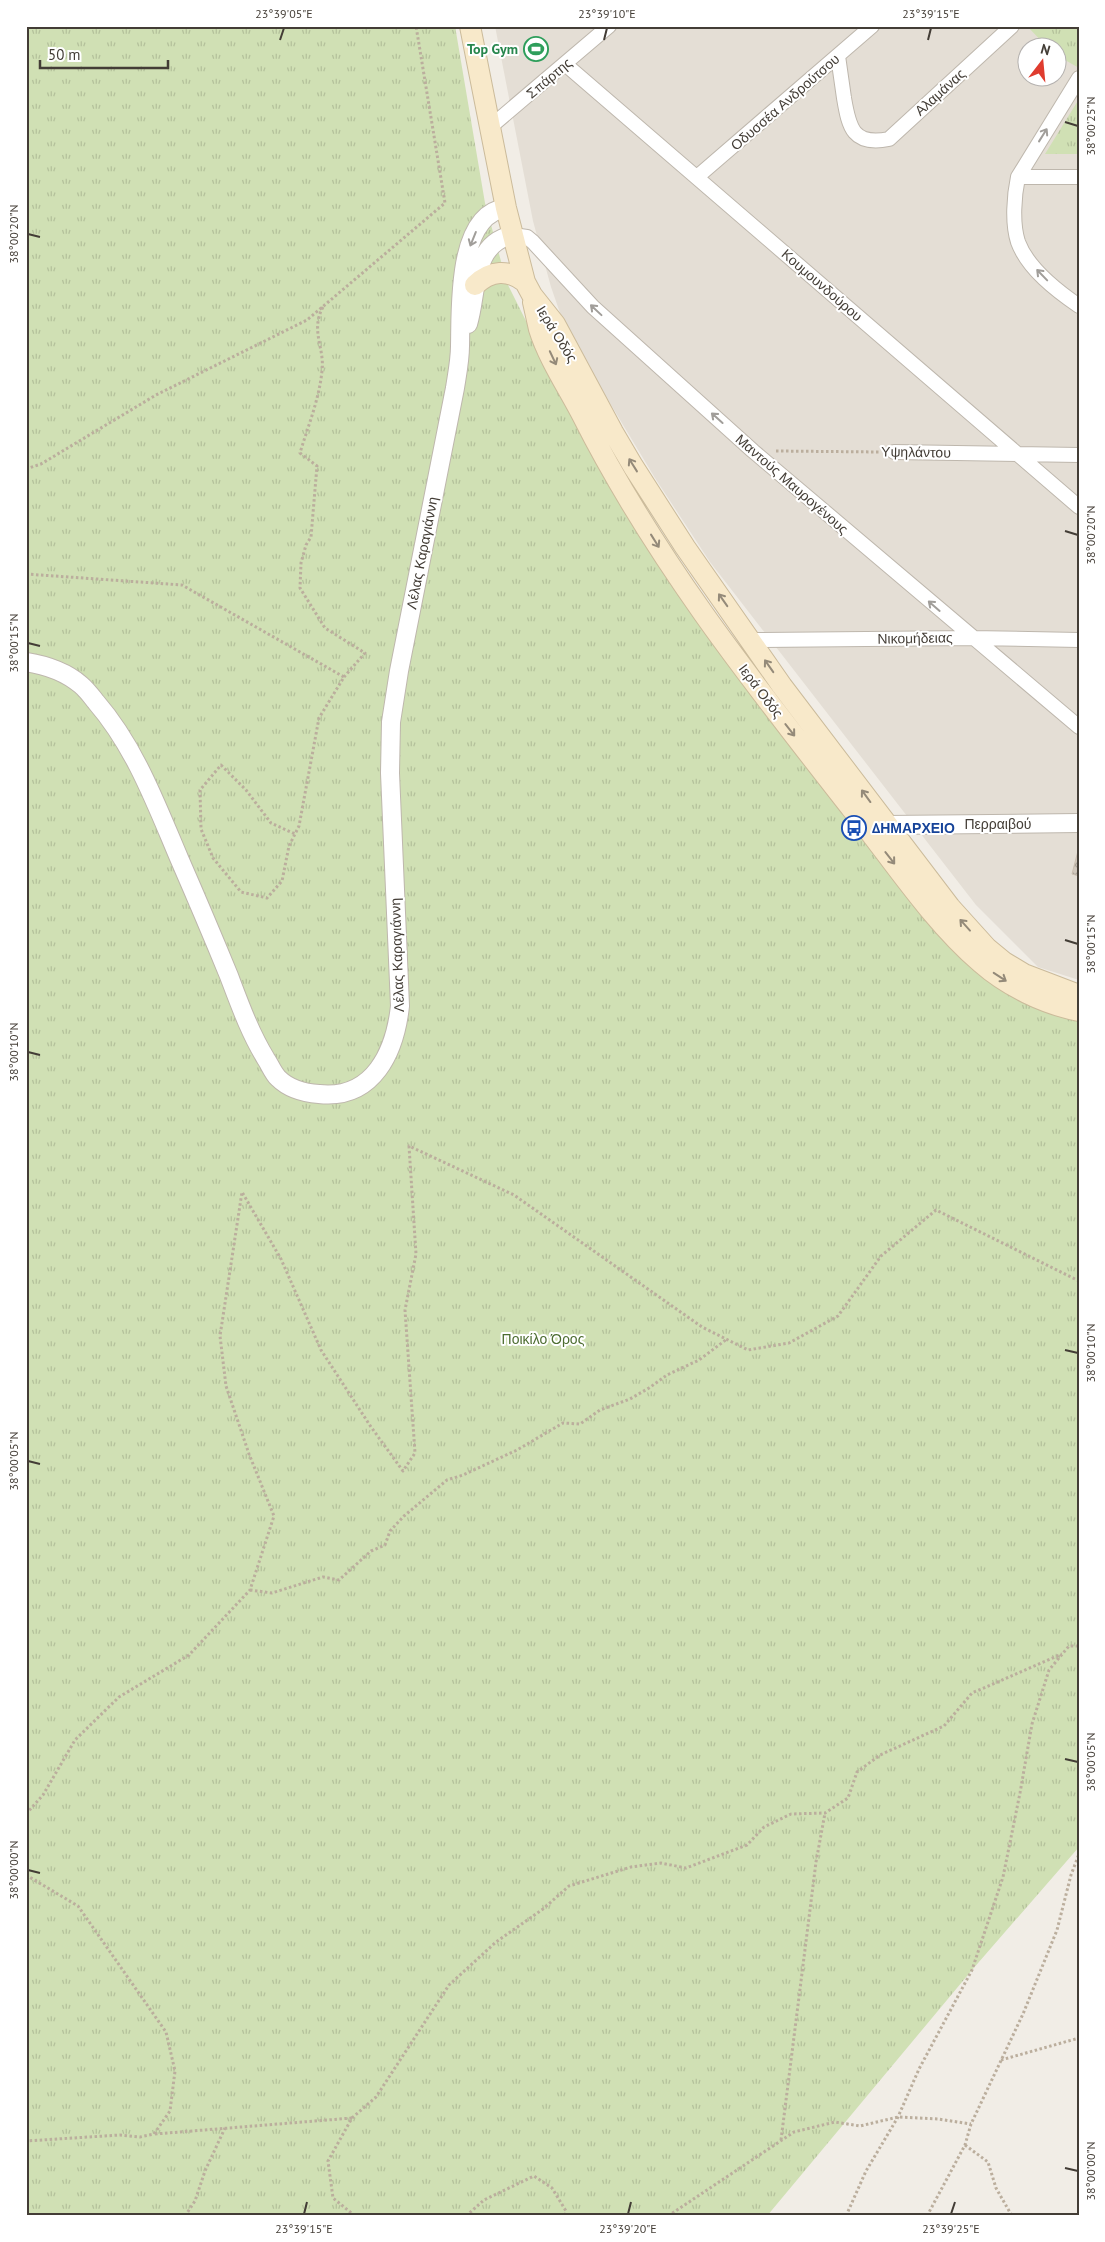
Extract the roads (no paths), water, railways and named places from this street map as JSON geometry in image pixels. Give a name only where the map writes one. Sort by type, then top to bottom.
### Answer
[{"type":"main road","name":"Ιερά Οδός","points":[[470,26],[506,208],[540,330],[596,444],[684,589],[774,710],[938,918],[980,962],[1020,989],[1045,1000],[1079,1011]]},
{"type":"main road","points":[[475,285],[489,275],[497,273],[512,274],[529,289]]},
{"type":"main road","name":"Ιερά Οδός","points":[[529,289],[554,324],[613,432],[685,547],[750,640],[950,907],[987,948],[1004,962],[1024,974],[1079,996]]},
{"type":"street","name":"Σπάρτης","points":[[489,128],[566,64],[608,26]]},
{"type":"street","name":"Οδυσσέα Ανδρούτσου","points":[[697,177],[872,26]]},
{"type":"street","name":"Αλαμάνας","points":[[838,56],[848,122],[854,133],[874,142],[889,139],[1012,26]]},
{"type":"street","name":"Κουμουνδούρου","points":[[566,64],[1079,507]]},
{"type":"street","points":[[1079,78],[1018,177],[1015,210],[1018,242],[1032,265],[1065,298],[1079,306]]},
{"type":"street","points":[[1018,177],[1079,177]]},
{"type":"street","name":"Λέλας Καραγιάννη","points":[[26,662],[41,665],[62,673],[82,685],[115,724],[150,789],[252,1035],[277,1077],[291,1088],[308,1093],[328,1095],[346,1092],[363,1085],[385,1062],[393,1043],[400,1006],[390,773],[391,722],[399,671],[455,388],[460,348],[460,298],[471,244],[480,224],[489,214],[497,209],[506,208]]},
{"type":"street","name":"Λέλας Καραγιάννη","points":[[460,348],[469,320],[482,259],[497,240],[513,235]]},
{"type":"street","name":"Μαντούς Μαυρογένους","points":[[513,235],[527,237],[533,242],[593,308],[753,450],[971,638],[1079,727]]},
{"type":"street","name":"Υψηλάντου","points":[[894,452],[1079,455]]},
{"type":"street","name":"Νικομήδειας","points":[[750,640],[971,638],[1079,640]]},
{"type":"street","name":"Περραιβού","points":[[886,824],[1079,823]]},
{"type":"place","name":"Top Gym","points":[[536,49]]},
{"type":"place","name":"ΔΗΜΑΡΧΕΙΟ","points":[[854,828]]},
{"type":"park label","name":"Ποικίλο Όρος","points":[[543,1339]]}]
